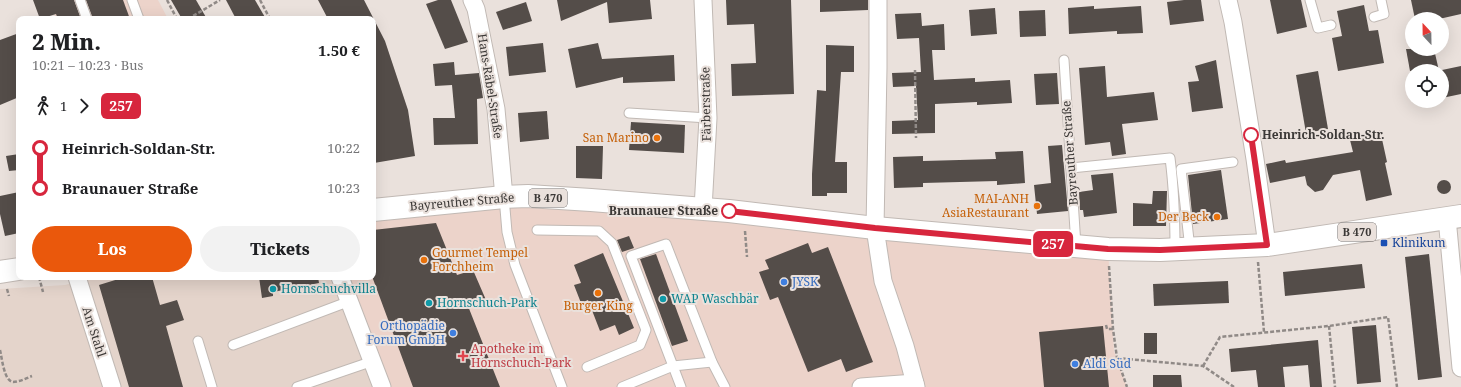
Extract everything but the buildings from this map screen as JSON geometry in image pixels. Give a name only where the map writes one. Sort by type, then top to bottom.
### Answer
[{"type":"main road","name":"Bayreuther Straße","points":[[376,210],[528,196],[704,209],[875,228],[1108,249],[1182,249],[1262,246],[1454,217]]},
{"type":"main road","points":[[0,272],[16,269]]},
{"type":"street","name":"Hans-Räbel-Straße","points":[[472,0],[476,9],[496,109],[504,197]]},
{"type":"street","name":"Färberstraße","points":[[703,0],[708,118],[704,209]]},
{"type":"street","points":[[862,387],[916,385],[905,346],[883,281],[875,228],[878,0]]},
{"type":"street","points":[[1228,0],[1254,151],[1262,246]]},
{"type":"street","points":[[1454,217],[1461,368]]},
{"type":"street","name":"Am Stahl","points":[[78,280],[112,387]]},
{"type":"street","points":[[341,280],[382,387]]},
{"type":"lane","points":[[80,0],[86,16]]},
{"type":"lane","points":[[132,0],[138,16]]},
{"type":"lane","points":[[1310,0],[1318,28],[1331,25]]},
{"type":"lane","points":[[1374,17],[1384,14],[1381,0]]},
{"type":"lane","name":"Bayreuther Straße","points":[[1064,60],[1076,246]]},
{"type":"lane","points":[[629,113],[708,118]]},
{"type":"lane","points":[[1071,168],[1170,158],[1182,249]]},
{"type":"lane","points":[[1182,249],[1180,169],[1233,162]]},
{"type":"lane","points":[[504,197],[506,232],[515,265],[562,387]]},
{"type":"lane","points":[[537,230],[599,231],[612,243],[646,330],[640,344],[587,367]]},
{"type":"lane","points":[[681,387],[631,256],[666,244],[712,362],[725,387]]},
{"type":"lane","points":[[233,345],[350,301]]},
{"type":"lane","points":[[198,341],[212,387]]},
{"type":"lane","points":[[297,387],[372,361]]},
{"type":"lane","points":[[622,387],[673,366],[712,362]]},
{"type":"path","points":[[167,0],[175,16]]},
{"type":"path","points":[[193,16],[220,0]]},
{"type":"path","points":[[260,0],[268,16]]},
{"type":"path","points":[[915,70],[916,138]]},
{"type":"path","points":[[744,213],[747,257]]},
{"type":"path","points":[[1262,246],[1264,332]]},
{"type":"path","points":[[1108,249],[1113,329],[1117,358],[1127,387]]},
{"type":"path","points":[[39,280],[43,292]]},
{"type":"path","points":[[1203,366],[1220,337],[1329,326],[1388,317],[1396,387]]},
{"type":"path","points":[[1106,325],[1107,329],[1113,329]]},
{"type":"path","points":[[1329,326],[1335,387]]},
{"type":"path","points":[[0,350],[6,376],[9,381],[14,382],[32,376]]},
{"type":"path","points":[[1117,358],[1203,366],[1234,387]]},
{"type":"shaded area","points":[[50,0],[158,0],[166,16],[55,16]]},
{"type":"shaded area","points":[[512,194],[1108,249],[1114,351],[1127,387],[386,387],[343,280],[376,280],[376,211]]},
{"type":"shaded area","points":[[85,280],[343,280],[386,387],[0,387],[0,289],[65,285]]},
{"type":"bus line","name":"257","points":[[729,211],[875,228],[1108,249],[1160,250],[1267,245],[1251,135]]},
{"type":"place","name":"Heinrich-Soldan-Str.","points":[[1251,135]]},
{"type":"place","name":"San Marino","points":[[657,138]]},
{"type":"place","name":"MAI-ANH AsiaRestaurant","points":[[1037,206]]},
{"type":"place","name":"Braunauer Straße","points":[[729,211]]},
{"type":"place","name":"Der Beck","points":[[1217,217]]},
{"type":"place","name":"Klinikum","points":[[1384,243]]},
{"type":"place","name":"Gourmet Tempel Forchheim","points":[[424,260]]},
{"type":"place","name":"JYSK","points":[[784,282]]},
{"type":"place","name":"Hornschuchvilla","points":[[273,289]]},
{"type":"place","name":"Burger King","points":[[598,293]]},
{"type":"place","name":"WAP Waschbär","points":[[663,299]]},
{"type":"place","name":"Hornschuch-Park","points":[[429,303]]},
{"type":"place","name":"Orthopädie Forum GmbH","points":[[453,333]]},
{"type":"place","name":"Apotheke im Hornschuch-Park","points":[[463,356]]},
{"type":"place","name":"Aldi Süd","points":[[1075,364]]}]
